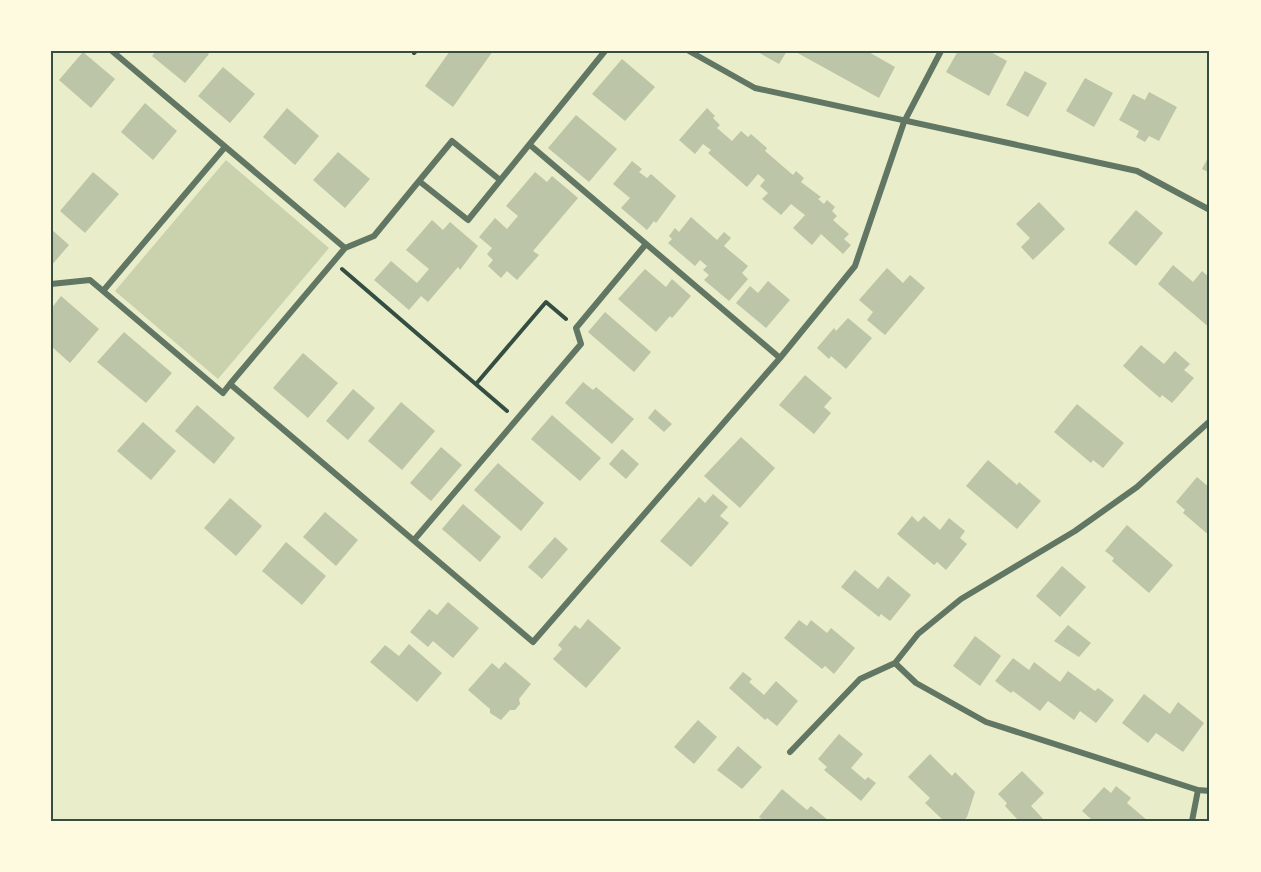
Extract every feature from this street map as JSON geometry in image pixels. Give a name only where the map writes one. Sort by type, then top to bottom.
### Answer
[{"type":"street","points":[[112,51],[345,248]]},
{"type":"street","points":[[419,181],[468,220],[605,51]]},
{"type":"street","points":[[689,51],[755,88],[1137,171],[1210,210]]},
{"type":"street","points":[[230,384],[533,642],[780,358],[855,266],[904,122],[940,51]]},
{"type":"street","points":[[51,284],[90,280],[223,393],[345,248],[374,236],[452,141],[500,180]]},
{"type":"street","points":[[530,145],[780,358]]},
{"type":"street","points":[[103,291],[225,147]]},
{"type":"street","points":[[414,540],[581,344],[576,328],[646,244]]},
{"type":"street","points":[[790,752],[860,679],[895,663],[918,634],[961,599],[1075,531],[1137,487],[1210,421]]},
{"type":"street","points":[[895,663],[916,684],[986,722],[1198,790],[1210,791]]},
{"type":"street","points":[[1192,821],[1198,790]]},
{"type":"path","points":[[333,262],[516,420]]},
{"type":"path","points":[[476,384],[546,302],[576,328]]},
{"type":"green space","points":[[226,160],[329,248],[218,379],[115,291]]},
{"type":"building","points":[[156,51],[206,51],[209,54],[185,83],[152,56]]},
{"type":"building","points":[[450,51],[493,51],[453,107],[425,86]]},
{"type":"building","points":[[756,51],[787,51],[779,64]]},
{"type":"building","points":[[794,51],[867,51],[895,67],[879,98]]},
{"type":"building","points":[[958,51],[989,51],[1007,61],[989,96],[946,72]]},
{"type":"building","points":[[83,52],[115,79],[91,108],[59,80]]},
{"type":"building","points":[[622,59],[655,87],[625,121],[592,94]]},
{"type":"building","points":[[223,67],[255,94],[230,123],[198,96]]},
{"type":"building","points":[[1025,71],[1047,83],[1028,117],[1006,105]]},
{"type":"building","points":[[1085,78],[1113,93],[1094,127],[1066,111]]},
{"type":"building","points":[[1149,92],[1177,107],[1159,141],[1149,136],[1145,142],[1136,137],[1139,131],[1119,120],[1133,94],[1145,100]]},
{"type":"building","points":[[145,103],[177,131],[153,160],[121,132]]},
{"type":"building","points":[[287,108],[319,136],[295,165],[263,137]]},
{"type":"building","points":[[707,108],[720,125],[717,128],[732,141],[741,131],[748,137],[751,134],[767,148],[765,151],[793,175],[796,171],[804,178],[801,182],[821,197],[818,199],[824,204],[827,200],[835,207],[832,211],[837,216],[833,220],[849,234],[844,239],[851,245],[843,254],[821,234],[812,245],[793,228],[805,215],[791,204],[781,215],[762,199],[768,193],[760,186],[765,180],[758,174],[747,187],[708,153],[711,150],[703,144],[695,154],[679,140]]},
{"type":"building","points":[[576,115],[617,149],[589,182],[548,148]]},
{"type":"building","points":[[338,152],[370,179],[345,208],[313,180]]},
{"type":"building","points":[[1210,154],[1210,173],[1202,169]]},
{"type":"building","points":[[632,161],[642,169],[639,172],[647,178],[651,174],[676,196],[656,223],[654,221],[647,230],[621,208],[630,198],[613,184]]},
{"type":"building","points":[[93,172],[119,194],[85,233],[60,211]]},
{"type":"building","points":[[535,172],[547,182],[552,176],[578,198],[533,251],[539,255],[517,280],[507,271],[501,278],[488,266],[493,260],[487,254],[492,248],[479,237],[495,218],[507,229],[518,216],[506,206]]},
{"type":"building","points":[[1039,202],[1065,229],[1033,260],[1021,247],[1030,238],[1016,224]]},
{"type":"building","points":[[1136,210],[1163,233],[1136,266],[1108,243]]},
{"type":"building","points":[[691,217],[717,240],[724,232],[731,238],[724,246],[748,266],[742,273],[748,279],[729,301],[704,280],[709,275],[703,270],[707,266],[700,260],[695,266],[668,243],[672,239],[669,236],[675,228],[679,232]]},
{"type":"building","points":[[432,220],[443,230],[450,222],[478,246],[460,270],[458,267],[428,302],[421,296],[409,310],[374,280],[391,261],[417,283],[429,269],[406,250]]},
{"type":"building","points":[[51,229],[69,245],[51,266]]},
{"type":"building","points":[[1173,265],[1193,282],[1202,271],[1210,278],[1210,328],[1158,284]]},
{"type":"building","points":[[887,268],[903,283],[910,275],[925,288],[885,335],[867,320],[873,312],[859,300]]},
{"type":"building","points":[[645,269],[666,287],[672,279],[691,296],[656,332],[618,299]]},
{"type":"building","points":[[768,281],[790,300],[766,328],[736,303],[750,286],[758,293]]},
{"type":"building","points":[[61,296],[99,329],[70,363],[51,346],[51,309]]},
{"type":"building","points":[[605,312],[651,352],[634,372],[588,332]]},
{"type":"building","points":[[848,318],[872,338],[846,369],[831,356],[829,359],[817,348],[834,328],[836,331]]},
{"type":"building","points":[[124,332],[172,373],[146,403],[97,362]]},
{"type":"building","points":[[1141,345],[1164,364],[1175,351],[1190,364],[1184,370],[1194,378],[1172,403],[1162,395],[1160,398],[1123,366]]},
{"type":"building","points":[[303,353],[338,383],[308,418],[273,388]]},
{"type":"building","points":[[805,375],[832,398],[824,407],[831,413],[814,434],[779,405]]},
{"type":"building","points":[[583,382],[593,390],[596,387],[634,419],[612,444],[565,403]]},
{"type":"building","points":[[353,389],[375,408],[348,440],[326,421]]},
{"type":"building","points":[[401,402],[435,431],[402,470],[368,441]]},
{"type":"building","points":[[1077,404],[1124,443],[1103,468],[1093,460],[1091,463],[1054,432]]},
{"type":"building","points":[[197,405],[235,438],[214,464],[175,431]]},
{"type":"building","points":[[655,409],[672,424],[664,432],[648,418]]},
{"type":"building","points":[[552,415],[601,458],[580,481],[531,439]]},
{"type":"building","points":[[143,422],[176,451],[151,480],[117,451]]},
{"type":"building","points":[[741,437],[775,468],[740,508],[704,476]]},
{"type":"building","points":[[441,447],[462,465],[431,501],[410,483]]},
{"type":"building","points":[[622,449],[639,464],[626,479],[609,464]]},
{"type":"building","points":[[988,460],[1017,485],[1019,482],[1041,501],[1017,529],[966,486]]},
{"type":"building","points":[[498,463],[544,503],[521,531],[474,490]]},
{"type":"building","points":[[1197,477],[1210,488],[1210,536],[1183,513],[1185,510],[1176,502]]},
{"type":"building","points":[[713,494],[728,507],[720,516],[729,523],[691,567],[660,541],[699,497],[705,503]]},
{"type":"building","points":[[230,498],[262,526],[236,556],[204,528]]},
{"type":"building","points":[[463,504],[501,537],[480,562],[442,529]]},
{"type":"building","points":[[325,512],[358,540],[336,566],[303,537]]},
{"type":"building","points":[[912,516],[918,522],[924,516],[940,530],[949,518],[965,531],[960,538],[967,544],[946,570],[937,562],[934,565],[897,534]]},
{"type":"building","points":[[1127,525],[1173,565],[1149,593],[1112,561],[1114,558],[1105,551]]},
{"type":"building","points":[[555,537],[568,549],[542,579],[528,567]]},
{"type":"building","points":[[286,542],[326,576],[302,605],[262,571]]},
{"type":"building","points":[[1062,566],[1086,587],[1060,617],[1036,596]]},
{"type":"building","points":[[855,570],[878,589],[888,576],[911,595],[890,621],[881,614],[879,617],[841,587]]},
{"type":"building","points":[[448,602],[479,628],[453,658],[433,641],[428,647],[410,632],[429,609],[437,615]]},
{"type":"building","points":[[588,619],[621,648],[586,688],[553,659],[562,649],[558,645],[575,625],[580,629]]},
{"type":"building","points":[[799,620],[807,626],[811,620],[827,633],[831,628],[855,648],[834,674],[825,666],[822,669],[784,638]]},
{"type":"building","points":[[1068,625],[1091,643],[1079,657],[1054,641]]},
{"type":"building","points":[[975,636],[1001,656],[980,686],[953,666]]},
{"type":"building","points":[[409,644],[442,673],[417,702],[370,662],[385,645],[399,656]]},
{"type":"building","points":[[1013,658],[1029,670],[1034,662],[1060,682],[1068,671],[1095,691],[1098,688],[1114,700],[1096,723],[1080,711],[1074,720],[1048,701],[1040,711],[995,681]]},
{"type":"building","points":[[505,662],[531,684],[519,699],[520,704],[515,710],[510,710],[501,720],[490,713],[490,709],[468,690],[492,663],[499,669]]},
{"type":"building","points":[[743,672],[752,679],[749,682],[764,695],[776,681],[798,701],[777,726],[767,718],[765,720],[729,688]]},
{"type":"building","points":[[1144,694],[1170,714],[1178,702],[1204,723],[1183,752],[1156,733],[1148,743],[1122,723]]},
{"type":"building","points":[[698,720],[717,737],[694,764],[674,747]]},
{"type":"building","points":[[839,734],[863,754],[851,768],[865,780],[868,777],[876,783],[861,801],[824,770],[827,767],[818,759]]},
{"type":"building","points":[[738,746],[762,767],[742,789],[717,770]]},
{"type":"building","points":[[930,754],[952,776],[955,772],[975,792],[967,817],[963,821],[944,821],[925,803],[930,798],[908,777]]},
{"type":"building","points":[[1022,771],[1044,793],[1031,806],[1045,821],[1019,821],[1005,806],[1007,803],[998,794]]},
{"type":"building","points":[[1116,786],[1131,798],[1127,803],[1148,821],[1090,821],[1091,819],[1082,811],[1104,787],[1111,793]]},
{"type":"building","points":[[782,789],[807,810],[811,806],[829,821],[764,821],[759,817]]}]
